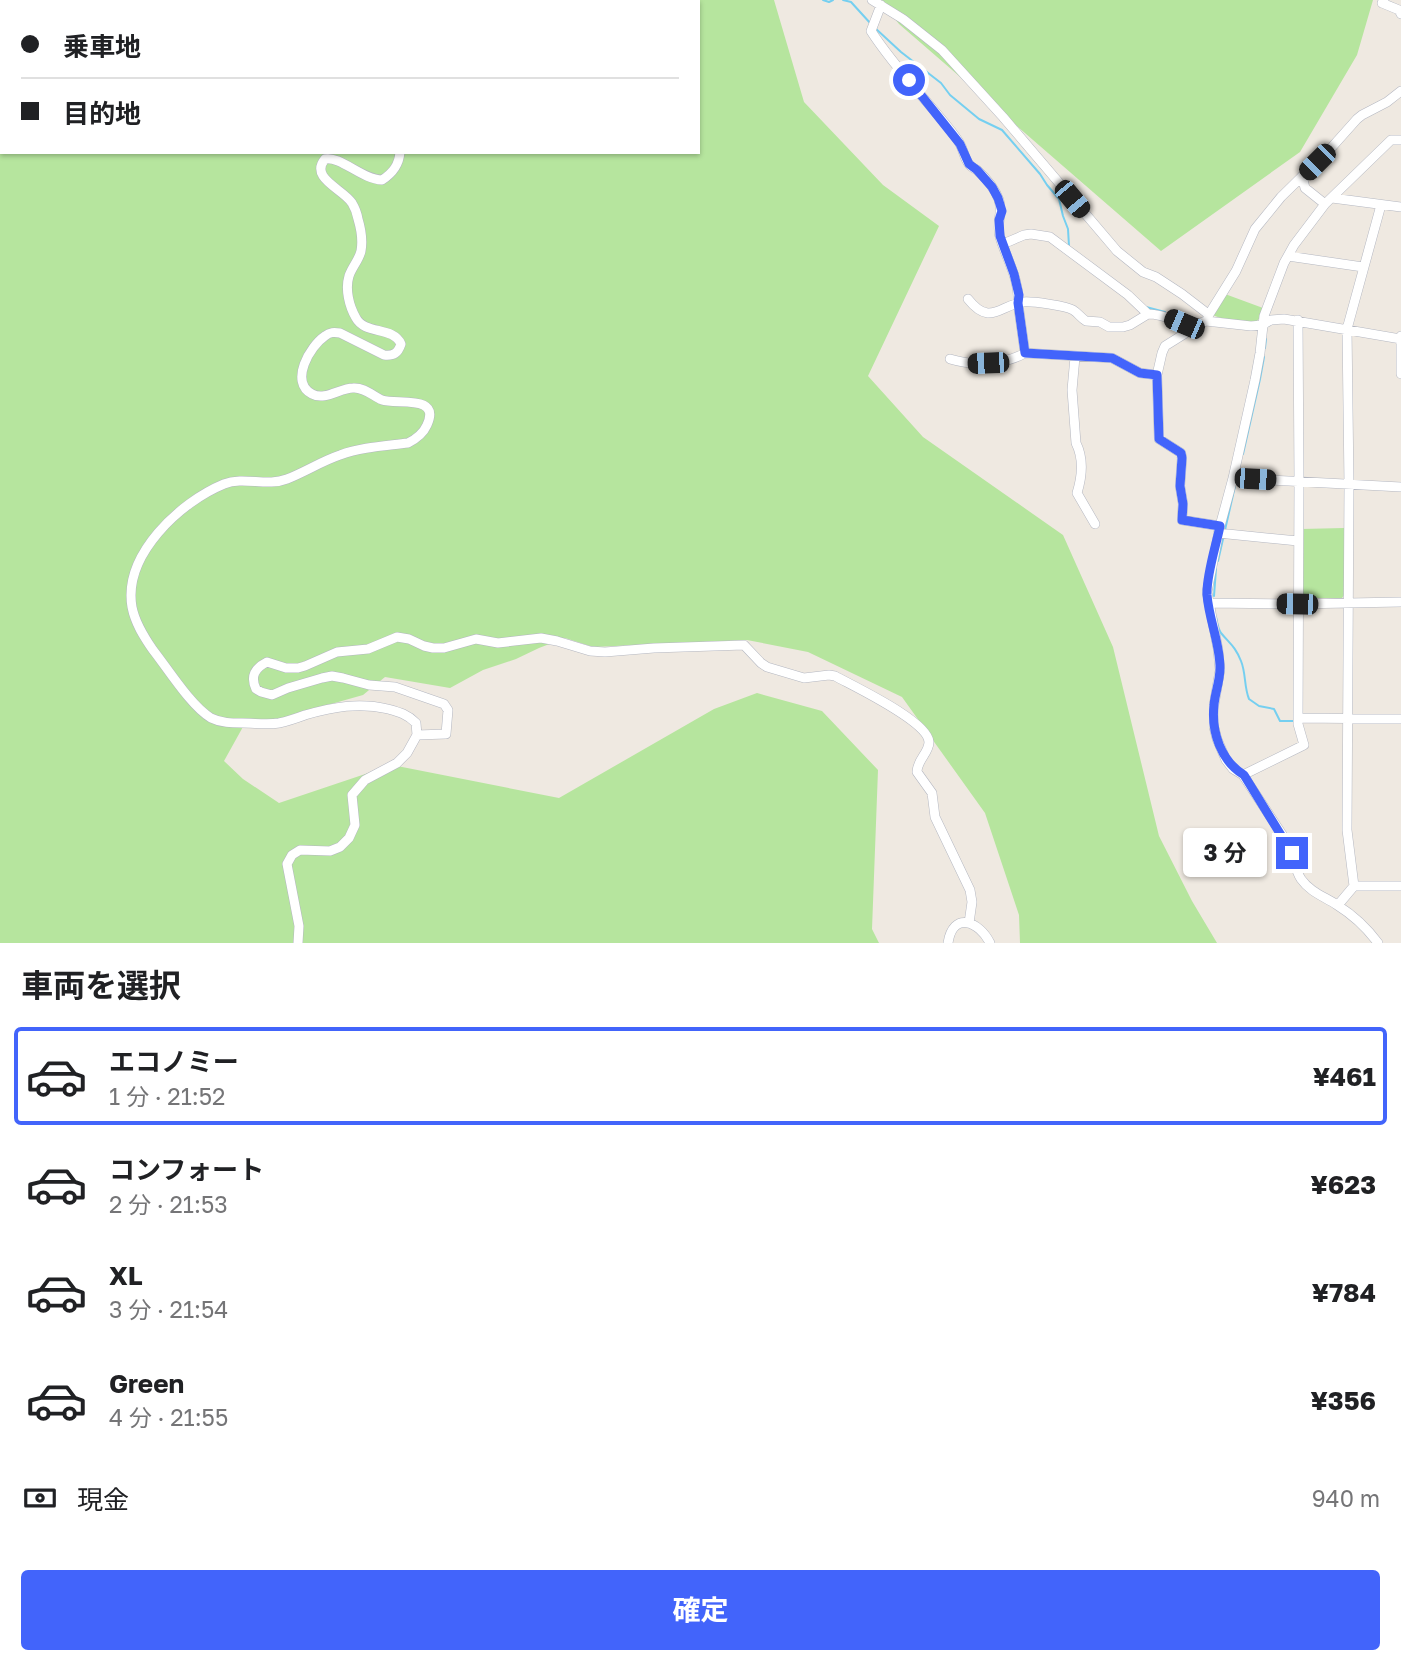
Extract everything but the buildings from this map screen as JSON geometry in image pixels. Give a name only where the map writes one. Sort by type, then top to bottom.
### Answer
[{"type":"street","points":[[1384,0],[1382,3],[1399,10],[1401,14]]},
{"type":"street","points":[[1025,353],[1019,295],[1000,236],[999,220],[1002,211],[998,198],[992,187],[969,164],[960,144],[883,50],[871,31],[877,3],[914,27],[942,50],[1117,251],[1143,272],[1182,294],[1207,317],[1251,326],[1271,320],[1298,320],[1401,338],[1401,374]]},
{"type":"street","points":[[1298,541],[1219,530],[1182,520],[1182,458],[1179,450],[1159,439],[1157,375],[1163,349],[1169,342],[1207,317],[1236,271],[1255,229],[1281,197],[1357,119],[1387,102],[1401,90]]},
{"type":"street","points":[[1378,943],[1363,925],[1338,905],[1318,894],[1300,877],[1287,842],[1244,775],[1233,769],[1226,760],[1214,727],[1214,705],[1220,670],[1208,584],[1255,380],[1265,311],[1288,256],[1328,201],[1391,140],[1401,140]]},
{"type":"street","points":[[298,943],[299,926],[288,864],[292,855],[300,850],[330,851],[340,847],[349,838],[355,825],[352,795],[365,780],[397,763],[407,753],[417,735],[416,723],[403,713],[365,705],[332,707],[281,723],[234,723],[213,719],[197,707],[138,628],[132,608],[131,590],[139,564],[165,524],[183,509],[225,484],[286,480],[358,449],[408,443],[415,440],[425,429],[429,415],[423,404],[388,401],[357,387],[314,395],[305,388],[301,376],[314,348],[323,337],[334,332],[384,355],[395,354],[399,349],[399,339],[364,326],[351,308],[347,288],[349,277],[361,253],[360,226],[354,205],[323,177],[320,171],[325,159],[333,158],[366,177],[382,180],[396,167],[399,154]]},
{"type":"street","points":[[1302,176],[1305,188],[1328,201],[1401,207]]},
{"type":"street","points":[[1338,905],[1354,886],[1347,830],[1347,329],[1381,205]]},
{"type":"street","points":[[1003,244],[1024,235],[1050,237],[1128,295],[1148,314]]},
{"type":"street","points":[[1288,256],[1363,267]]},
{"type":"street","points":[[968,299],[974,306],[989,314],[1018,303],[1034,302],[1073,310],[1086,321],[1100,322],[1109,327],[1130,325],[1148,314],[1160,314],[1193,326]]},
{"type":"street","points":[[1244,775],[1304,745],[1298,724],[1298,320]]},
{"type":"street","points":[[950,359],[973,364],[988,363],[1025,353],[1112,358],[1140,373],[1157,375]]},
{"type":"street","points":[[1075,356],[1072,390],[1081,472],[1077,494],[1095,524]]},
{"type":"street","points":[[1233,478],[1401,487]]},
{"type":"street","points":[[1209,603],[1401,602]]},
{"type":"street","points":[[417,735],[446,734],[448,710],[444,704],[396,687],[369,685],[332,677],[299,684],[272,695],[256,689],[254,673],[267,662],[286,668],[298,668],[337,652],[368,649],[397,638],[410,639],[433,648],[444,648],[476,639],[498,643],[541,638],[590,651],[605,652],[744,645],[767,667],[804,678],[835,676],[907,716],[924,731],[929,738],[928,749],[918,764],[917,772],[932,793],[935,817],[970,890],[972,902],[969,923]]},
{"type":"street","points":[[1298,718],[1401,719]]},
{"type":"street","points":[[1354,886],[1401,886]]},
{"type":"street","points":[[948,943],[952,928],[962,922],[969,923],[986,935],[990,943]]},
{"type":"green space","points":[[700,0],[774,0],[804,102],[883,185],[939,226],[868,376],[923,437],[1063,535],[1113,647],[1159,836],[1217,943],[1020,943],[1019,915],[985,813],[902,697],[808,652],[747,640],[593,647],[565,638],[483,670],[450,688],[385,677],[363,695],[294,717],[244,725],[224,761],[243,779],[279,803],[392,765],[559,798],[714,709],[757,693],[822,711],[878,770],[872,929],[879,943],[0,943],[0,154],[700,154]]},
{"type":"green space","points":[[880,0],[1373,0],[1357,55],[1300,152],[1161,251],[899,24]]},
{"type":"green space","points":[[1225,294],[1263,308],[1259,319],[1242,322],[1211,314]]},
{"type":"green space","points":[[1344,528],[1345,594],[1342,598],[1304,598],[1301,595],[1301,529]]},
{"type":"waterway","points":[[823,0],[833,0]]},
{"type":"waterway","points":[[843,0],[851,2],[871,24]]},
{"type":"waterway","points":[[875,28],[979,119],[1002,130],[1059,199],[1068,229],[1069,246]]},
{"type":"waterway","points":[[1146,307],[1165,312]]},
{"type":"waterway","points":[[1265,348],[1266,339]]},
{"type":"waterway","points":[[1243,454],[1264,357]]},
{"type":"waterway","points":[[1225,530],[1235,486]]},
{"type":"waterway","points":[[1218,561],[1223,539]]},
{"type":"waterway","points":[[1214,596],[1216,569]]},
{"type":"waterway","points":[[1216,617],[1220,631],[1241,661],[1249,699],[1259,706],[1274,709],[1280,721],[1293,721]]},
{"type":"route","points":[[909,80],[960,144],[969,164],[992,187],[998,198],[1002,211],[999,220],[1000,236],[1019,295],[1025,353],[1112,358],[1140,373],[1157,375],[1159,439],[1179,450],[1182,458],[1182,520],[1220,526],[1207,592],[1220,670],[1213,717],[1217,739],[1226,760],[1233,769],[1244,775],[1292,853]]}]
